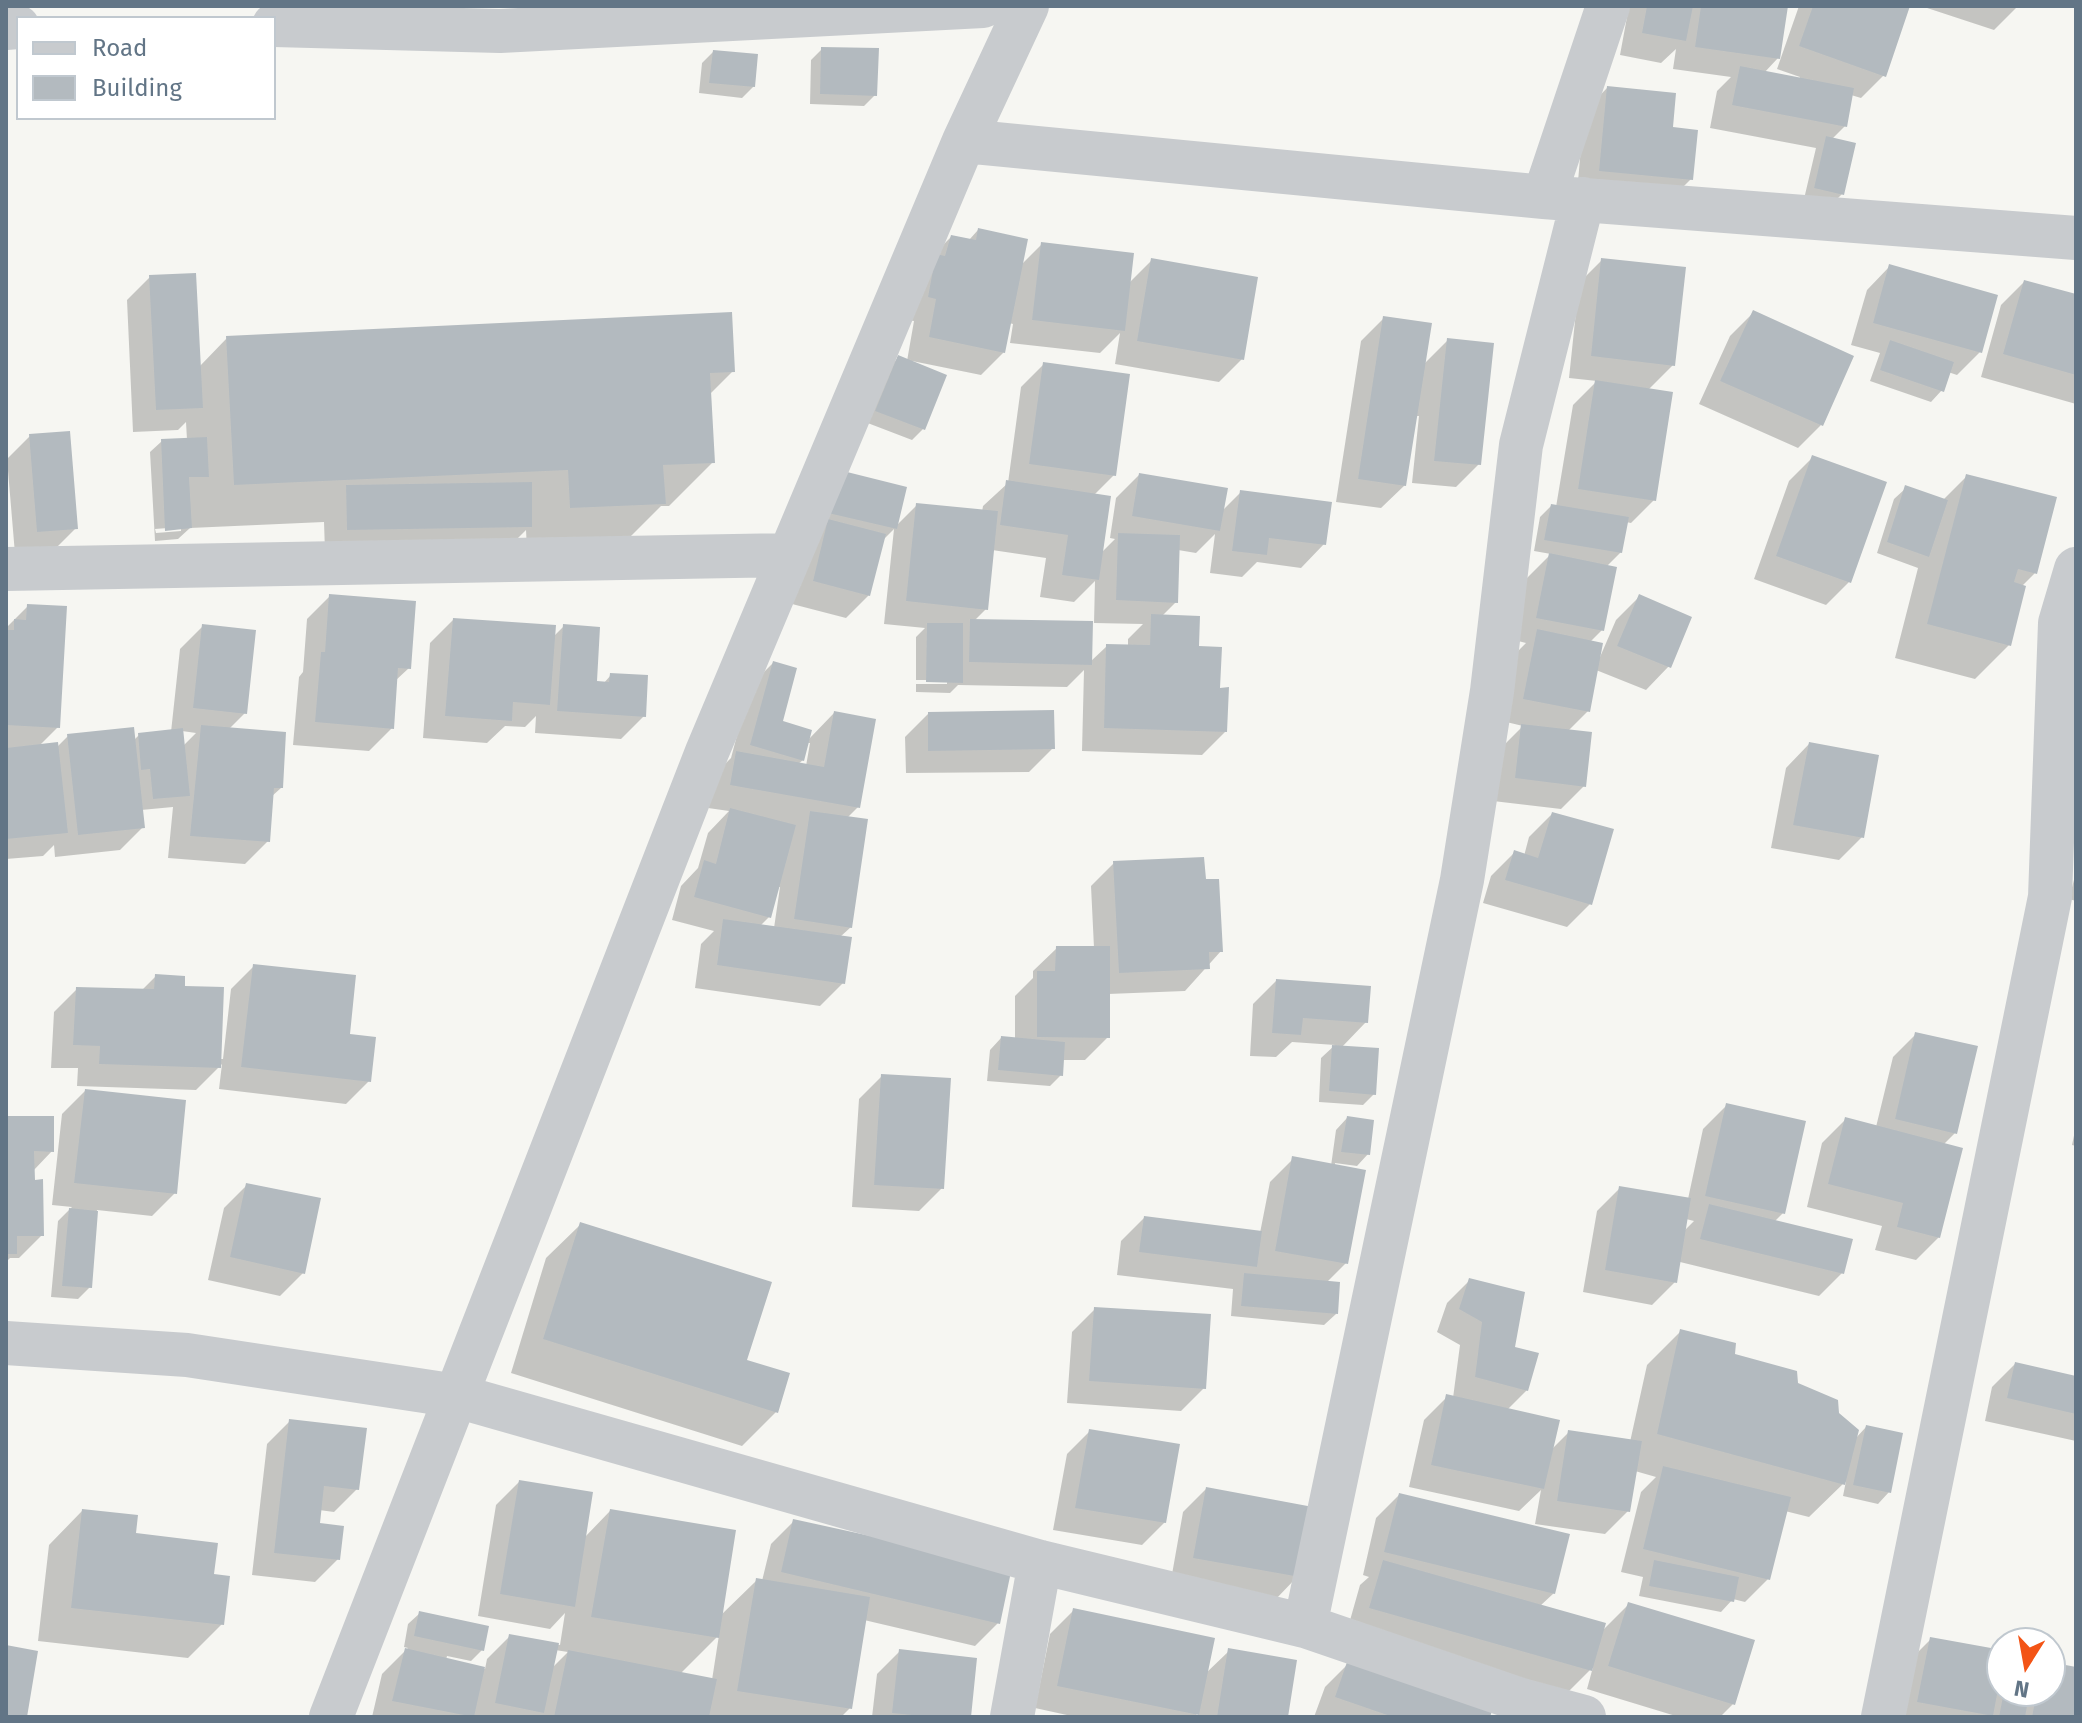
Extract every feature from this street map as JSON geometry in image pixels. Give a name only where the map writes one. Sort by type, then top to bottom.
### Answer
[{"type":"street","points":[[276,25],[500,31],[983,6]]},
{"type":"street","points":[[331,1717],[701,767],[964,141],[1027,6]]},
{"type":"street","points":[[1305,1626],[1462,880],[1492,691],[1521,445],[1564,198],[1608,6]]},
{"type":"street","points":[[964,141],[1564,198],[2076,238]]},
{"type":"street","points":[[6,569],[790,555]]},
{"type":"street","points":[[1883,1717],[2050,897],[2068,626],[2076,569]]},
{"type":"street","points":[[6,1343],[187,1355],[457,1396],[1040,1562],[1305,1626],[1519,1708],[1584,1717]]},
{"type":"street","points":[[1012,1717],[1040,1562]]},
{"type":"building","points":[[1647,6],[1693,6],[1686,41],[1642,33]]},
{"type":"building","points":[[1701,6],[1788,6],[1780,59],[1695,47]]},
{"type":"building","points":[[1813,6],[1910,6],[1886,77],[1799,46]]},
{"type":"building","points":[[821,47],[879,48],[877,96],[820,94]]},
{"type":"building","points":[[713,50],[758,54],[755,87],[709,83]]},
{"type":"building","points":[[1740,66],[1854,88],[1847,127],[1732,105]]},
{"type":"building","points":[[1607,86],[1676,93],[1673,127],[1698,130],[1693,180],[1599,171]]},
{"type":"building","points":[[1826,136],[1856,143],[1844,195],[1814,188]]},
{"type":"building","points":[[978,228],[1028,239],[1005,353],[929,337],[936,299],[928,297],[936,254],[945,256],[951,235],[976,240]]},
{"type":"building","points":[[1041,242],[1134,253],[1125,331],[1032,320]]},
{"type":"building","points":[[1151,258],[1258,277],[1244,360],[1137,341]]},
{"type":"building","points":[[1601,258],[1686,267],[1675,366],[1591,356]]},
{"type":"building","points":[[1889,264],[1998,295],[1982,353],[1873,323]]},
{"type":"building","points":[[196,273],[203,408],[156,410],[149,275]]},
{"type":"building","points":[[2024,280],[2076,294],[2076,375],[2003,354]]},
{"type":"building","points":[[1753,310],[1854,356],[1823,426],[1720,381]]},
{"type":"building","points":[[732,312],[735,372],[710,373],[715,463],[663,465],[666,504],[570,508],[568,470],[234,485],[226,336]]},
{"type":"building","points":[[1383,316],[1432,323],[1406,486],[1358,479]]},
{"type":"building","points":[[1447,338],[1494,343],[1481,465],[1434,461]]},
{"type":"building","points":[[1890,340],[1954,362],[1944,392],[1880,370]]},
{"type":"building","points":[[898,355],[947,375],[925,430],[875,411]]},
{"type":"building","points":[[1043,362],[1130,374],[1116,476],[1029,464]]},
{"type":"building","points":[[1595,380],[1673,392],[1656,501],[1578,489]]},
{"type":"building","points":[[70,431],[78,529],[37,532],[29,434]]},
{"type":"building","points":[[207,437],[209,477],[189,477],[192,528],[165,531],[161,439]]},
{"type":"building","points":[[1812,455],[1887,482],[1851,583],[1776,556]]},
{"type":"building","points":[[839,470],[907,487],[897,529],[828,513]]},
{"type":"building","points":[[1139,473],[1228,488],[1220,531],[1132,516]]},
{"type":"building","points":[[1966,474],[2057,497],[2037,574],[2018,569],[2014,582],[2026,586],[2011,646],[1927,624]]},
{"type":"building","points":[[1006,480],[1111,496],[1099,580],[1062,575],[1068,535],[1000,525]]},
{"type":"building","points":[[532,482],[532,527],[347,530],[346,485]]},
{"type":"building","points":[[1905,485],[1948,500],[1929,557],[1887,542]]},
{"type":"building","points":[[1240,490],[1332,502],[1326,545],[1269,538],[1267,555],[1232,551]]},
{"type":"building","points":[[916,503],[998,511],[988,610],[906,601]]},
{"type":"building","points":[[1551,504],[1629,517],[1622,553],[1544,540]]},
{"type":"building","points":[[828,519],[886,534],[870,596],[813,581]]},
{"type":"building","points":[[1118,533],[1180,535],[1178,603],[1116,600]]},
{"type":"building","points":[[1549,553],[1617,567],[1604,631],[1536,618]]},
{"type":"building","points":[[329,594],[416,601],[411,669],[398,668],[394,729],[315,722]]},
{"type":"building","points":[[1639,594],[1692,617],[1671,668],[1617,646]]},
{"type":"building","points":[[27,604],[67,606],[60,728],[6,725],[6,630],[14,630],[14,619],[26,620]]},
{"type":"building","points":[[1151,614],[1200,616],[1199,646],[1222,647],[1220,688],[1229,687],[1227,732],[1104,728],[1106,644],[1150,645]]},
{"type":"building","points":[[453,618],[556,625],[550,705],[513,702],[512,721],[445,716]]},
{"type":"building","points":[[970,619],[1093,621],[1092,665],[969,662]]},
{"type":"building","points":[[927,623],[963,623],[963,683],[926,682]]},
{"type":"building","points":[[202,624],[256,630],[247,714],[193,708]]},
{"type":"building","points":[[563,624],[600,627],[597,681],[609,682],[610,673],[648,675],[646,717],[557,711]]},
{"type":"building","points":[[1537,629],[1603,643],[1590,712],[1523,699]]},
{"type":"building","points":[[773,661],[797,668],[783,721],[812,730],[804,761],[750,745]]},
{"type":"building","points":[[1054,710],[1055,749],[928,751],[928,712]]},
{"type":"building","points":[[834,711],[876,719],[860,808],[730,785],[736,751],[824,767]]},
{"type":"building","points":[[1521,724],[1592,732],[1586,787],[1515,778]]},
{"type":"building","points":[[201,725],[286,732],[283,788],[274,788],[270,842],[190,836]]},
{"type":"building","points":[[134,727],[145,828],[78,835],[67,734]]},
{"type":"building","points":[[183,728],[190,796],[153,799],[150,769],[141,770],[138,733]]},
{"type":"building","points":[[58,742],[68,833],[6,839],[6,748]]},
{"type":"building","points":[[1809,742],[1879,755],[1864,838],[1793,825]]},
{"type":"building","points":[[730,808],[796,825],[771,918],[694,897],[704,860],[716,864]]},
{"type":"building","points":[[810,811],[868,819],[852,928],[794,919]]},
{"type":"building","points":[[1552,812],[1614,829],[1592,905],[1505,880],[1514,850],[1538,858]]},
{"type":"building","points":[[1204,857],[1206,879],[1219,879],[1223,952],[1209,952],[1210,969],[1119,973],[1113,861]]},
{"type":"building","points":[[723,919],[852,937],[845,984],[717,965]]},
{"type":"building","points":[[1056,946],[1110,946],[1110,1038],[1037,1037],[1037,971],[1055,971]]},
{"type":"building","points":[[253,964],[356,975],[350,1034],[376,1037],[371,1082],[241,1067]]},
{"type":"building","points":[[155,974],[185,976],[185,986],[224,987],[221,1068],[99,1064],[100,1046],[73,1045],[76,987],[154,989]]},
{"type":"building","points":[[1276,979],[1371,986],[1368,1023],[1303,1018],[1301,1035],[1272,1033]]},
{"type":"building","points":[[1915,1032],[1978,1046],[1957,1134],[1895,1119]]},
{"type":"building","points":[[1001,1036],[1065,1042],[1063,1076],[998,1070]]},
{"type":"building","points":[[1332,1045],[1379,1048],[1376,1095],[1329,1091]]},
{"type":"building","points":[[881,1074],[951,1078],[944,1189],[874,1185]]},
{"type":"building","points":[[85,1089],[186,1100],[177,1194],[74,1183]]},
{"type":"building","points":[[1726,1103],[1806,1121],[1785,1214],[1705,1196]]},
{"type":"building","points":[[6,1116],[54,1116],[54,1152],[34,1151],[35,1180],[43,1179],[44,1236],[17,1236],[17,1254],[6,1254]]},
{"type":"building","points":[[1347,1116],[1374,1120],[1370,1155],[1341,1152]]},
{"type":"building","points":[[1845,1117],[1963,1148],[1940,1238],[1897,1227],[1903,1203],[1828,1184]]},
{"type":"building","points":[[1292,1156],[1366,1170],[1348,1264],[1275,1251]]},
{"type":"building","points":[[246,1183],[321,1198],[305,1274],[230,1257]]},
{"type":"building","points":[[1619,1186],[1691,1198],[1677,1283],[1605,1270]]},
{"type":"building","points":[[1709,1204],[1853,1239],[1844,1274],[1700,1239]]},
{"type":"building","points":[[69,1208],[98,1211],[92,1288],[62,1286]]},
{"type":"building","points":[[1144,1216],[1262,1231],[1257,1267],[1139,1252]]},
{"type":"building","points":[[580,1222],[772,1282],[747,1360],[790,1373],[778,1413],[543,1339]]},
{"type":"building","points":[[1244,1273],[1340,1282],[1338,1314],[1241,1306]]},
{"type":"building","points":[[1469,1278],[1525,1292],[1515,1347],[1539,1353],[1528,1391],[1475,1377],[1482,1322],[1459,1309]]},
{"type":"building","points":[[1094,1307],[1211,1314],[1206,1389],[1089,1381]]},
{"type":"building","points":[[1680,1329],[1736,1343],[1735,1354],[1797,1371],[1798,1383],[1838,1400],[1839,1413],[1859,1430],[1845,1485],[1657,1434]]},
{"type":"building","points":[[2015,1362],[2076,1376],[2076,1414],[2007,1398]]},
{"type":"building","points":[[1446,1394],[1560,1420],[1544,1489],[1431,1465]]},
{"type":"building","points":[[289,1419],[367,1428],[359,1490],[324,1486],[320,1523],[344,1526],[340,1560],[274,1553]]},
{"type":"building","points":[[1866,1425],[1903,1433],[1891,1493],[1853,1485]]},
{"type":"building","points":[[1089,1429],[1180,1444],[1166,1523],[1075,1508]]},
{"type":"building","points":[[1568,1430],[1642,1441],[1630,1512],[1557,1501]]},
{"type":"building","points":[[1663,1466],[1791,1497],[1770,1580],[1643,1549]]},
{"type":"building","points":[[519,1480],[593,1492],[575,1607],[500,1594]]},
{"type":"building","points":[[1206,1487],[1313,1507],[1300,1577],[1193,1558]]},
{"type":"building","points":[[1399,1493],[1570,1534],[1555,1594],[1384,1552]]},
{"type":"building","points":[[82,1509],[138,1515],[136,1533],[218,1543],[214,1574],[230,1576],[224,1625],[71,1608]]},
{"type":"building","points":[[610,1509],[736,1530],[719,1638],[591,1617]]},
{"type":"building","points":[[793,1519],[1012,1567],[1000,1624],[781,1572]]},
{"type":"building","points":[[1383,1560],[1606,1623],[1592,1671],[1369,1608]]},
{"type":"building","points":[[1654,1560],[1739,1577],[1734,1602],[1649,1586]]},
{"type":"building","points":[[756,1578],[870,1597],[852,1709],[737,1691]]},
{"type":"building","points":[[1628,1602],[1755,1640],[1735,1705],[1608,1666]]},
{"type":"building","points":[[1073,1608],[1215,1638],[1199,1715],[1057,1686]]},
{"type":"building","points":[[419,1611],[489,1626],[484,1651],[414,1636]]},
{"type":"building","points":[[509,1634],[559,1643],[544,1713],[495,1703]]},
{"type":"building","points":[[1930,1637],[1986,1647],[1986,1707],[1995,1707],[1993,1716],[1917,1702]]},
{"type":"building","points":[[6,1645],[38,1651],[27,1717],[6,1717]]},
{"type":"building","points":[[405,1648],[485,1667],[474,1717],[392,1701]]},
{"type":"building","points":[[1228,1648],[1297,1660],[1288,1717],[1217,1717]]},
{"type":"building","points":[[899,1649],[977,1658],[971,1717],[892,1713]]},
{"type":"building","points":[[568,1650],[717,1679],[709,1717],[554,1717]]},
{"type":"building","points":[[1347,1662],[1492,1711],[1490,1717],[1393,1717],[1335,1697]]},
{"type":"building","points":[[2066,1665],[2076,1667],[2076,1717],[2032,1717],[2034,1707],[2066,1707]]},
{"type":"building","points":[[2001,1707],[2027,1707],[2025,1717],[1999,1717]]}]
